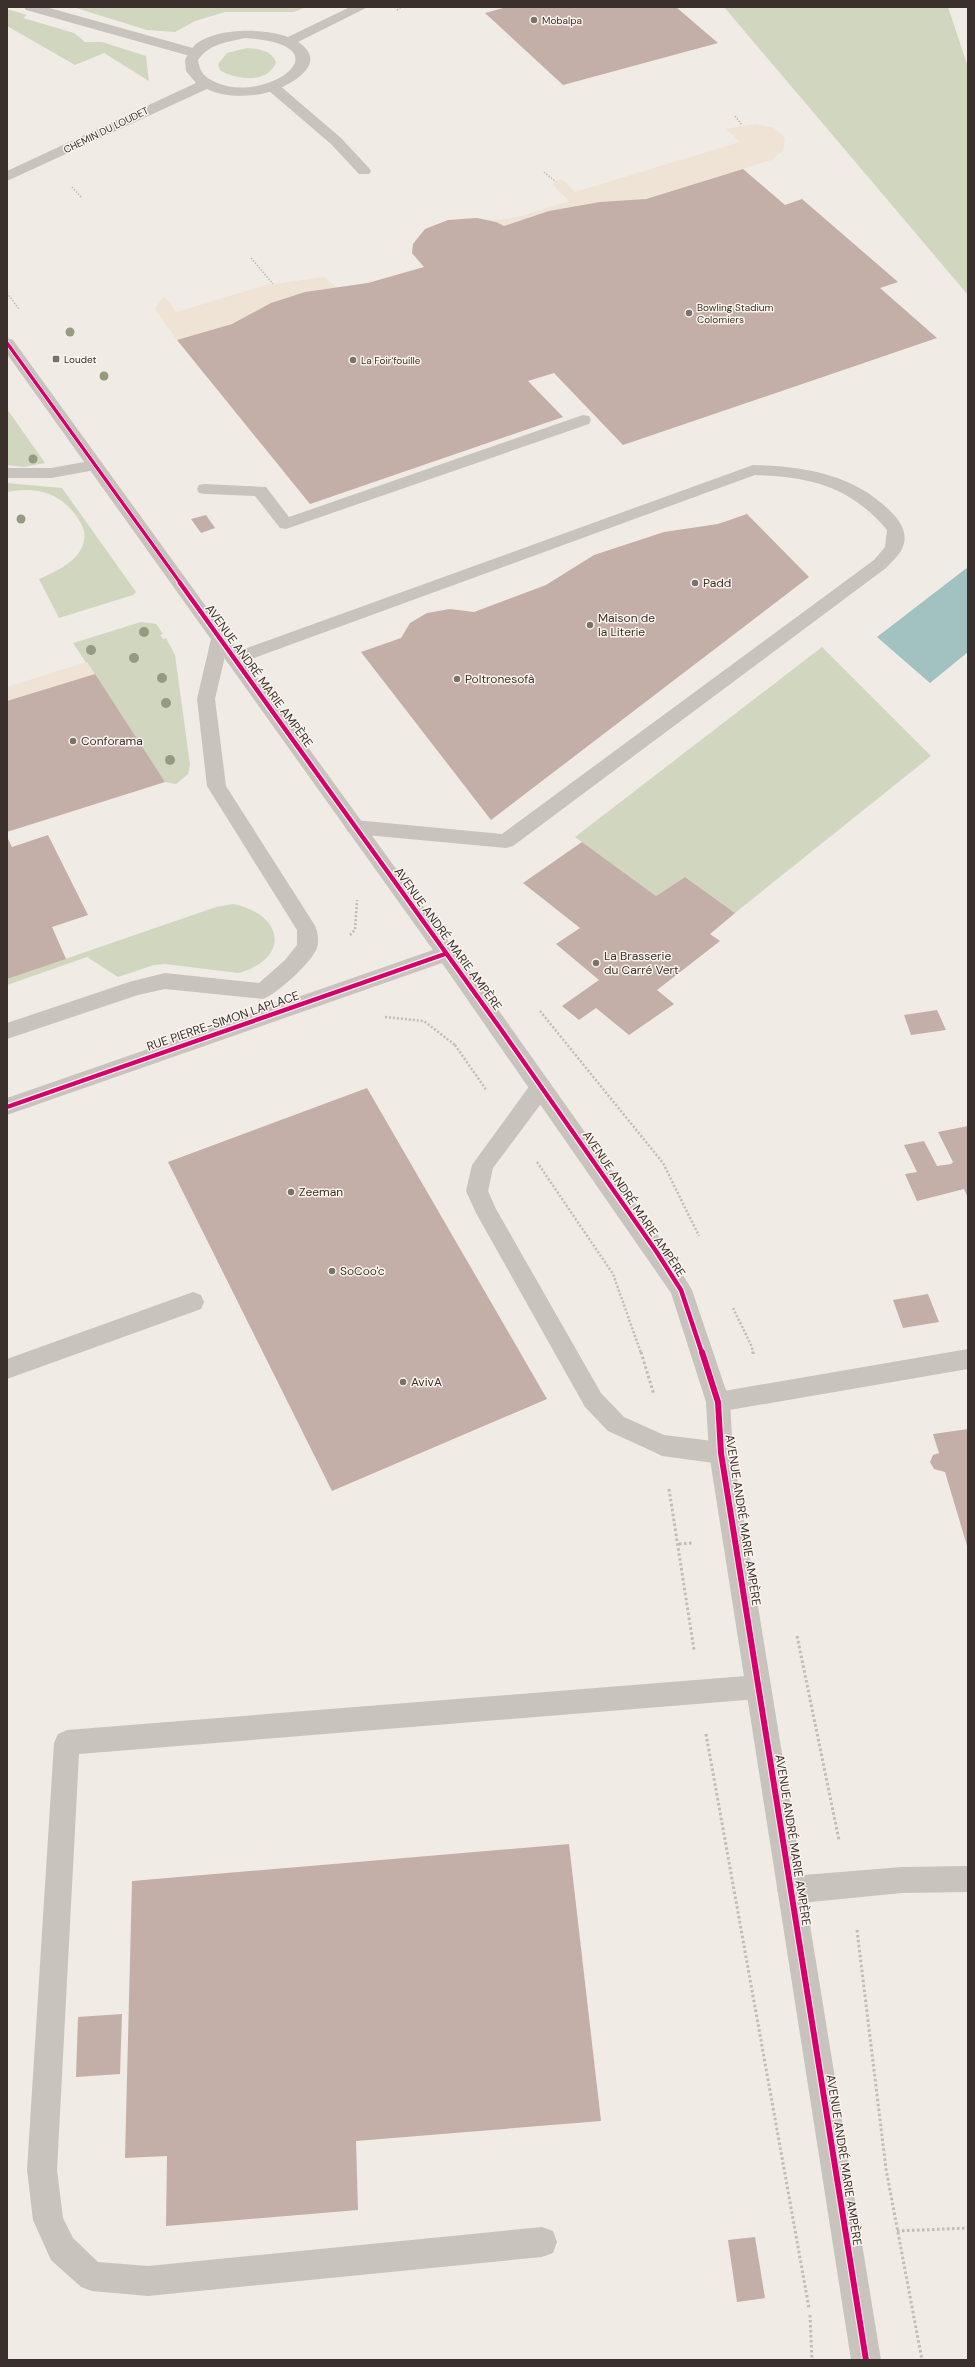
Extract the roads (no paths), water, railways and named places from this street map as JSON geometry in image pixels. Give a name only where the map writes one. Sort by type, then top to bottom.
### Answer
[{"type":"street","points":[[32,7],[194,53]]},
{"type":"street","points":[[288,42],[361,7]]},
{"type":"street","points":[[261,35],[288,42],[298,48],[303,57],[303,66],[298,74],[273,87],[245,92],[217,88],[196,78],[191,70],[190,61],[194,53],[209,43],[229,36],[261,35]]},
{"type":"street","name":"CHEMIN DU LOUDET","points":[[7,177],[206,84]]},
{"type":"street","points":[[273,87],[336,141],[364,171]]},
{"type":"street","name":"AVENUE ANDRÉ MARIE AMPÈRE","points":[[7,343],[445,954],[500,1028],[656,1251],[681,1290],[718,1402],[720,1453],[866,2360]]},
{"type":"street","points":[[205,489],[260,491],[286,524],[583,420]]},
{"type":"street","points":[[7,473],[27,475],[59,474],[95,465]]},
{"type":"street","points":[[234,659],[753,470],[788,470],[826,478],[859,494],[884,512],[896,529],[894,548],[880,564],[506,841],[355,827]]},
{"type":"street","points":[[7,1031],[136,988],[165,981],[263,991],[292,964],[307,947],[307,929],[217,786],[206,699],[220,639]]},
{"type":"street","name":"RUE PIERRE-SIMON LAPLACE","points":[[7,1107],[445,954]]},
{"type":"street","points":[[263,991],[276,1013]]},
{"type":"street","points":[[541,1087],[513,1127],[483,1165],[477,1191],[593,1400],[616,1424],[662,1445],[720,1453]]},
{"type":"street","points":[[7,1369],[193,1302]]},
{"type":"street","points":[[718,1402],[968,1359]]},
{"type":"street","points":[[542,2242],[148,2281],[92,2276],[62,2249],[48,2220],[42,2170],[67,1743],[758,1687]]},
{"type":"street","points":[[791,1890],[902,1880],[968,1879]]},
{"type":"water","points":[[968,567],[968,652],[930,683],[877,637]]},
{"type":"place","name":"Mobalpa","points":[[534,20]]},
{"type":"place","name":"Bowling Stadium Colomiers","points":[[689,313]]},
{"type":"place","name":"Loudet","points":[[56,359]]},
{"type":"place","name":"La Foir'fouille","points":[[353,360]]},
{"type":"place","name":"Padd","points":[[695,583]]},
{"type":"place","name":"Maison de la Literie","points":[[590,625]]},
{"type":"place","name":"Poltronesofà","points":[[457,679]]},
{"type":"place","name":"Conforama","points":[[73,741]]},
{"type":"place","name":"La Brasserie du Carré Vert","points":[[596,963]]},
{"type":"place","name":"Zeeman","points":[[291,1192]]},
{"type":"place","name":"SoCoo'c","points":[[332,1271]]},
{"type":"place","name":"AvivA","points":[[403,1382]]}]
